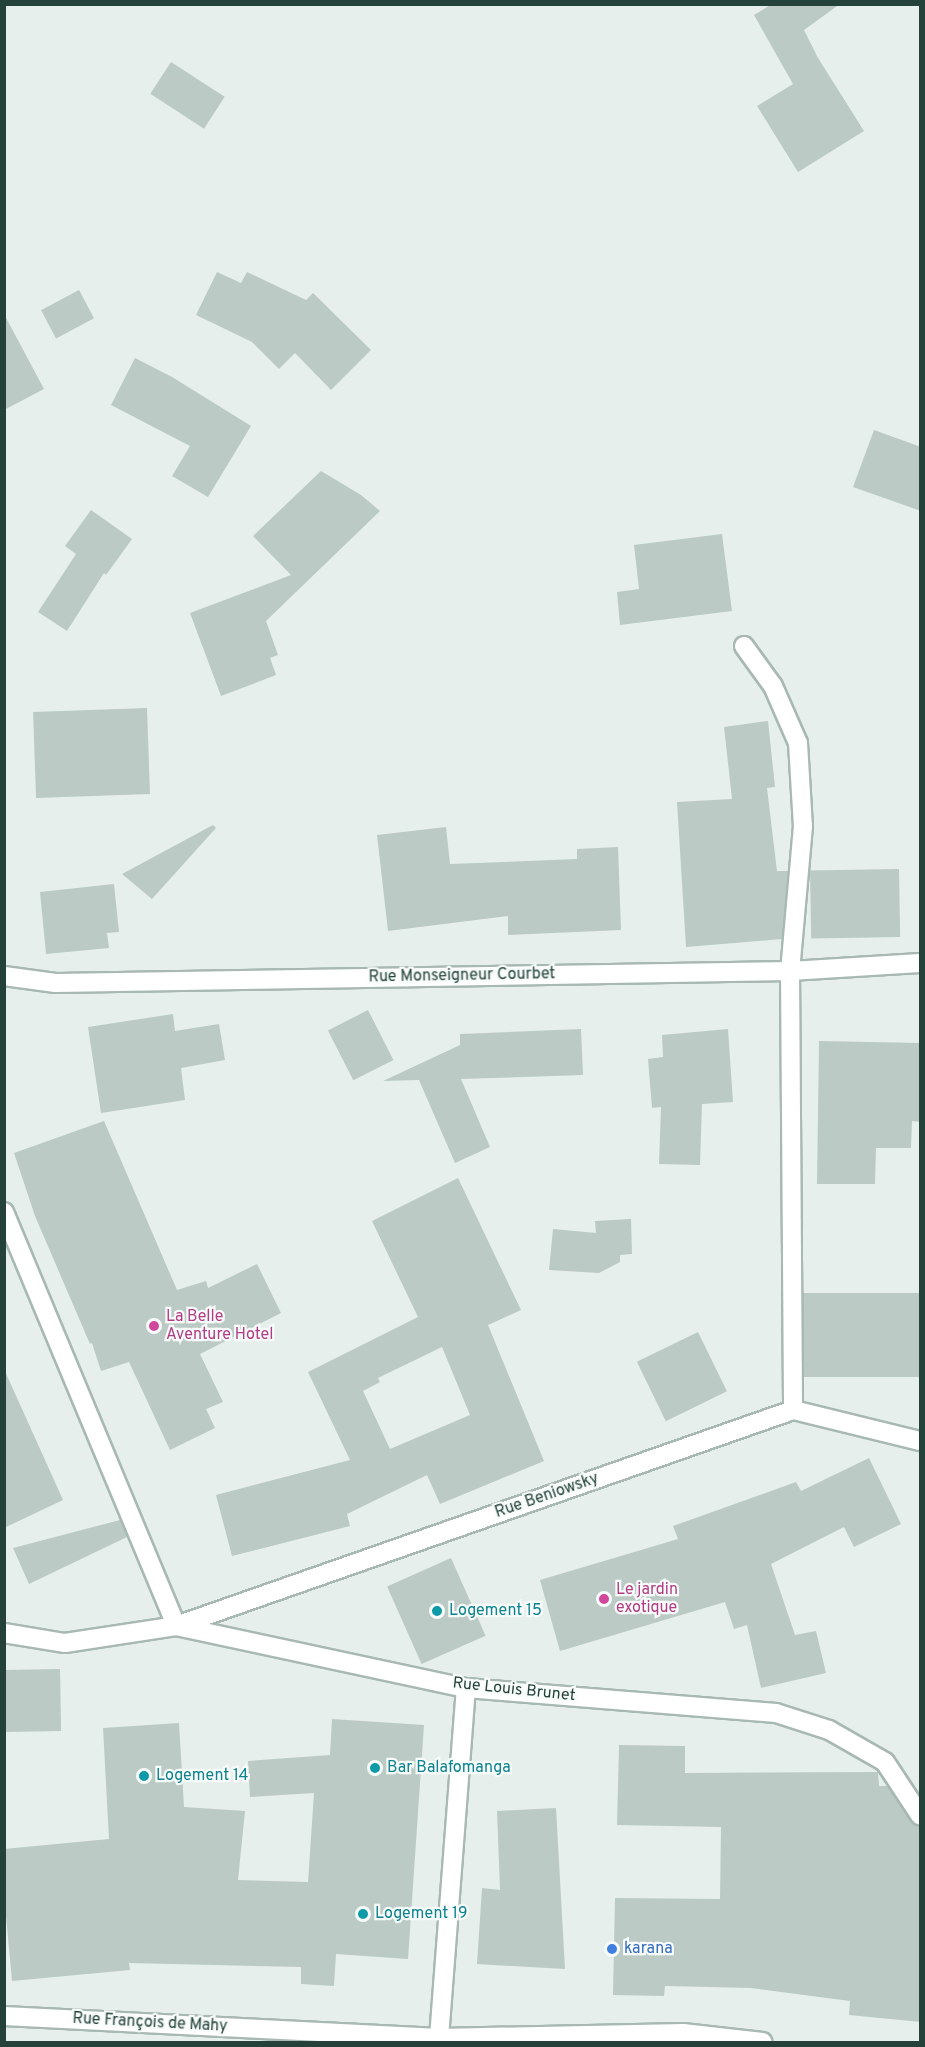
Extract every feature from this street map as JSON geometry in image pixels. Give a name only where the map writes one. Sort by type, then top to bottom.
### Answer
[{"type":"street","points":[[744,646],[773,686],[798,743],[803,826],[790,971],[793,1410],[921,1441]]},
{"type":"street","name":"Rue Monseigneur Courbet","points":[[4,976],[56,982],[790,971],[921,963]]},
{"type":"street","points":[[4,1212],[176,1626]]},
{"type":"street","name":"Rue Beniowsky","points":[[176,1626],[793,1410]]},
{"type":"street","name":"Rue Louis Brunet","points":[[4,1633],[65,1643],[176,1626],[466,1688],[776,1713],[829,1730],[885,1762],[921,1815]]},
{"type":"street","points":[[439,2038],[466,1688]]},
{"type":"street","name":"Rue François de Mahy","points":[[4,2016],[439,2038],[682,2038],[762,2043]]},
{"type":"building","points":[[772,4],[840,4],[804,30],[818,58],[864,131],[798,172],[757,106],[793,84],[754,15]]},
{"type":"building","points":[[171,62],[225,97],[204,129],[150,94]]},
{"type":"building","points":[[217,272],[241,283],[247,272],[306,300],[313,293],[371,350],[331,390],[295,353],[279,369],[252,342],[196,315]]},
{"type":"building","points":[[79,290],[94,318],[56,338],[41,310]]},
{"type":"building","points":[[4,314],[44,389],[4,410]]},
{"type":"building","points":[[135,358],[172,377],[251,426],[208,497],[172,476],[190,446],[111,405]]},
{"type":"building","points":[[874,430],[921,447],[921,511],[853,487]]},
{"type":"building","points":[[321,471],[361,495],[380,511],[266,621],[278,655],[270,658],[276,675],[221,696],[190,613],[291,575],[253,536]]},
{"type":"building","points":[[91,510],[132,539],[106,575],[104,573],[67,631],[38,612],[76,554],[65,546]]},
{"type":"building","points":[[722,534],[732,611],[620,625],[617,592],[639,589],[634,545]]},
{"type":"building","points":[[147,708],[150,794],[36,798],[33,712]]},
{"type":"building","points":[[768,721],[775,787],[767,788],[777,871],[788,871],[782,939],[686,947],[677,802],[732,799],[724,727]]},
{"type":"building","points":[[213,825],[216,828],[152,899],[122,874]]},
{"type":"building","points":[[446,827],[450,864],[577,859],[577,849],[618,847],[621,930],[508,935],[508,916],[388,931],[377,835]]},
{"type":"building","points":[[899,869],[900,937],[811,939],[810,871]]},
{"type":"building","points":[[114,884],[119,932],[107,933],[109,948],[46,954],[40,892]]},
{"type":"building","points":[[368,1010],[393,1060],[353,1080],[328,1030]]},
{"type":"building","points":[[173,1014],[175,1031],[219,1024],[225,1060],[181,1068],[185,1100],[101,1113],[88,1027]]},
{"type":"building","points":[[581,1029],[583,1075],[461,1079],[490,1147],[455,1163],[419,1080],[383,1081],[460,1045],[460,1034]]},
{"type":"building","points":[[728,1029],[733,1102],[702,1104],[700,1165],[659,1164],[661,1107],[652,1108],[648,1059],[663,1057],[662,1035]]},
{"type":"building","points":[[819,1041],[921,1043],[921,1122],[912,1121],[911,1148],[876,1148],[875,1184],[817,1184]]},
{"type":"building","points":[[104,1121],[177,1290],[206,1281],[208,1288],[257,1264],[281,1313],[200,1354],[223,1402],[206,1409],[215,1428],[170,1450],[129,1362],[101,1371],[92,1343],[90,1344],[35,1216],[14,1153]]},
{"type":"building","points":[[458,1178],[521,1310],[488,1325],[544,1461],[440,1504],[427,1475],[347,1514],[350,1526],[232,1556],[216,1495],[350,1460],[308,1372],[418,1317],[372,1221]],"holes":[[[442,1347],[470,1415],[390,1449],[363,1391],[380,1382],[378,1378]]]},
{"type":"building","points":[[631,1219],[632,1254],[620,1255],[620,1262],[599,1273],[549,1270],[553,1229],[596,1233],[595,1221]]},
{"type":"building","points":[[803,1293],[920,1293],[920,1377],[803,1377]]},
{"type":"building","points":[[698,1332],[727,1391],[666,1421],[637,1362]]},
{"type":"building","points":[[4,1369],[63,1500],[4,1528]]},
{"type":"building","points":[[869,1458],[901,1524],[854,1547],[844,1527],[771,1564],[795,1635],[816,1631],[826,1673],[761,1688],[747,1625],[734,1629],[725,1602],[560,1651],[540,1580],[678,1539],[673,1526],[796,1482],[801,1491]]},
{"type":"building","points":[[120,1520],[127,1537],[29,1584],[13,1548]]},
{"type":"building","name":"Logement 15","points":[[451,1558],[486,1636],[422,1664],[387,1586]]},
{"type":"building","points":[[60,1669],[61,1731],[6,1732],[5,1670]]},
{"type":"building","points":[[332,1719],[424,1725],[408,1959],[336,1954],[334,1986],[301,1984],[301,1967],[129,1963],[130,1970],[12,1981],[4,1894],[4,1849],[109,1839],[103,1728],[179,1723],[184,1807],[245,1811],[238,1880],[308,1882],[314,1793],[250,1797],[248,1761],[330,1755]]},
{"type":"building","points":[[619,1745],[685,1746],[685,1773],[878,1772],[879,1786],[887,1786],[911,1821],[921,1826],[921,2022],[849,2015],[850,2001],[751,1988],[665,1986],[664,1996],[613,1995],[615,1898],[720,1899],[721,1827],[617,1825]]},
{"type":"building","points":[[556,1808],[565,1969],[477,1964],[482,1888],[500,1890],[497,1811]]},
{"type":"place","name":"La Belle Aventure Hotel","points":[[154,1326]]},
{"type":"place","name":"Le jardin exotique","points":[[604,1599]]},
{"type":"place","name":"Logement 15","points":[[437,1611]]},
{"type":"place","name":"Bar Balafomanga","points":[[375,1768]]},
{"type":"place","name":"Logement 14","points":[[144,1776]]},
{"type":"place","name":"Logement 19","points":[[363,1914]]},
{"type":"place","name":"karana","points":[[612,1949]]}]
